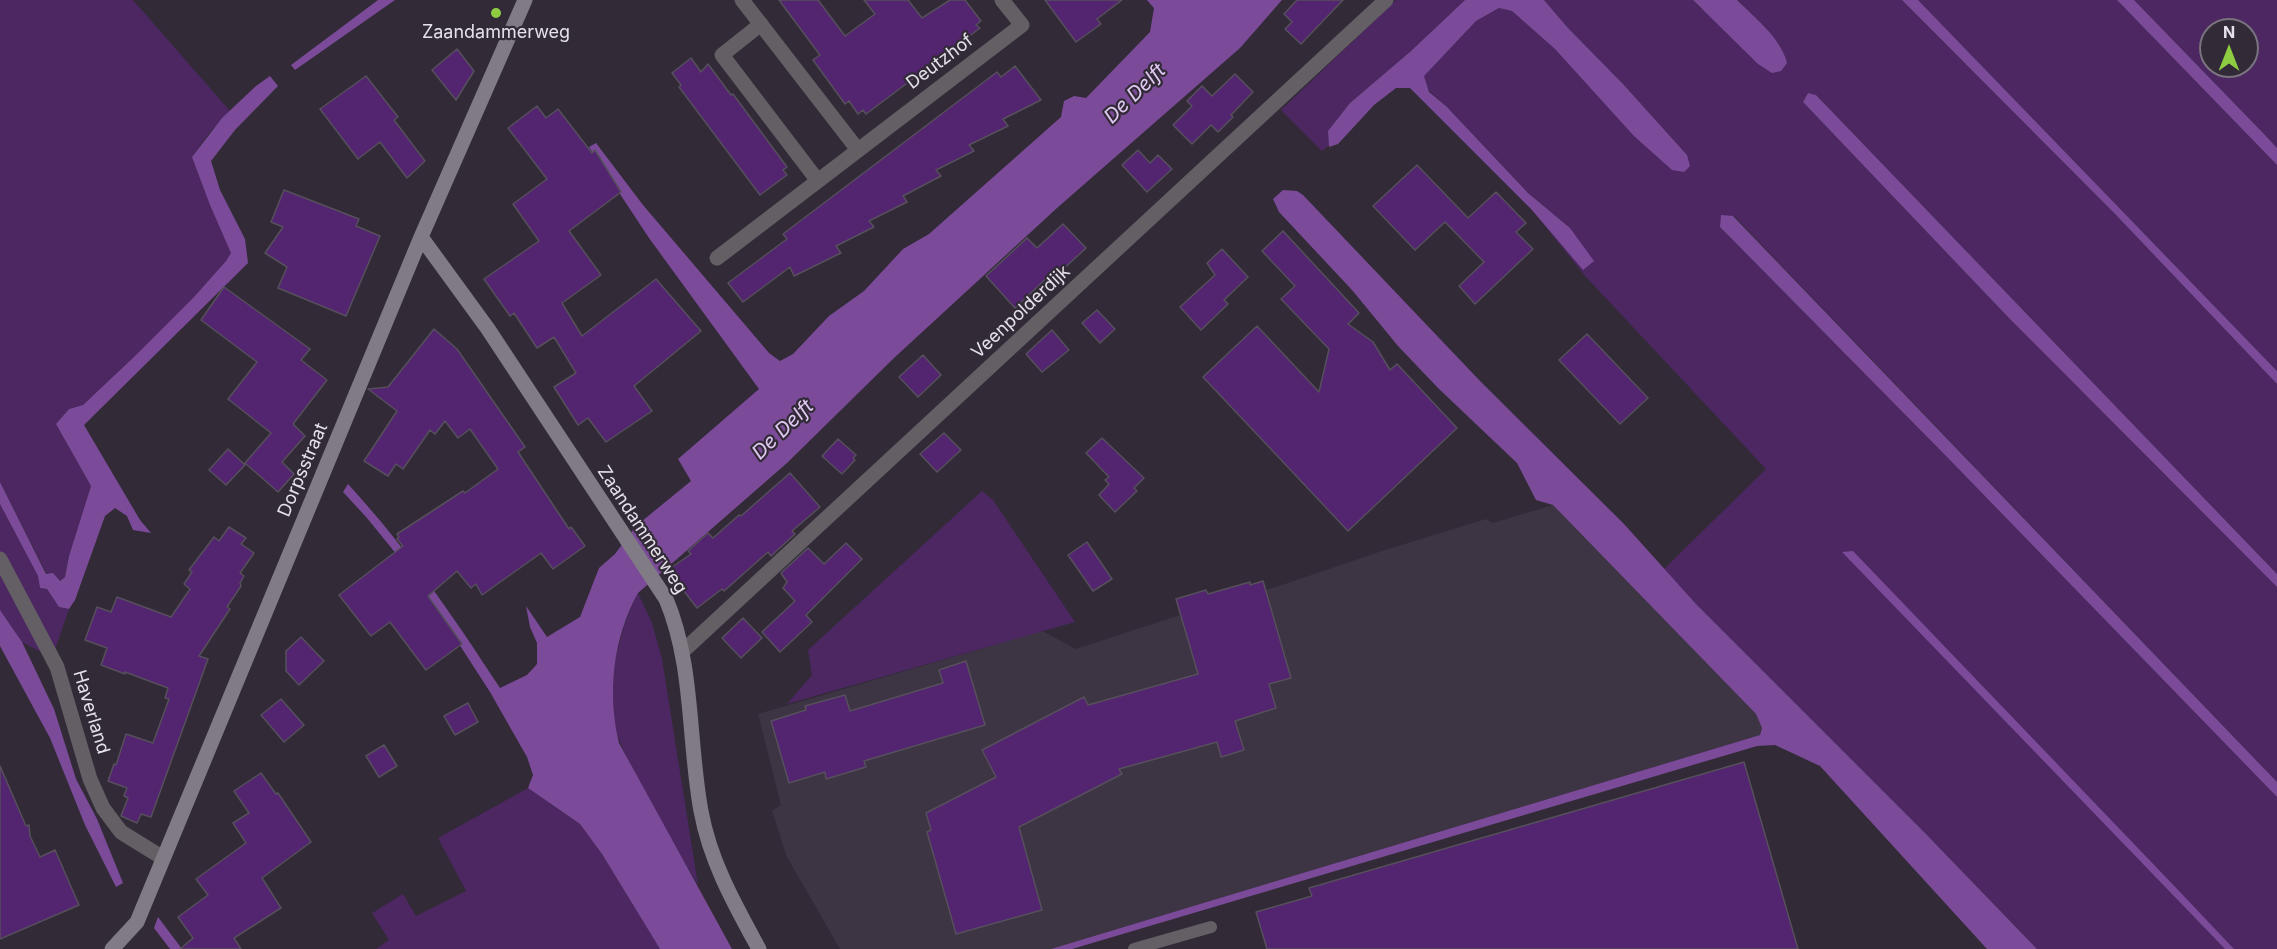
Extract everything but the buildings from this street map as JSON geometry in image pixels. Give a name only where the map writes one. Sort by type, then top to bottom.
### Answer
[{"type":"street","name":"Dorpsstraat","points":[[112,949],[137,921],[421,237],[525,0]]},
{"type":"street","points":[[742,0],[858,150]]},
{"type":"street","name":"Deutzhof","points":[[717,258],[1022,25],[1002,0]]},
{"type":"street","name":"Veenpolderdijk","points":[[682,652],[1386,0]]},
{"type":"street","points":[[760,24],[722,55],[818,181]]},
{"type":"street","name":"Zaandammerweg","points":[[421,237],[488,329],[666,599],[676,624],[682,652],[701,812],[722,880],[759,949]]},
{"type":"street","name":"Haverland","points":[[0,559],[57,667],[90,779],[103,808],[121,832],[163,858]]},
{"type":"lane","points":[[1134,949],[1211,927]]},
{"type":"shaded area","points":[[0,0],[133,0],[230,111],[209,133],[192,157],[231,253],[194,297],[136,355],[83,405],[69,409],[56,424],[91,486],[69,556],[65,577],[59,581],[47,574],[0,482]]},
{"type":"shaded area","points":[[1396,0],[1465,0],[1411,51],[1350,103],[1328,131],[1329,145],[1322,151],[1281,110]]},
{"type":"shaded area","points":[[1544,0],[1693,0],[1701,9],[1766,28],[1737,0],[1902,0],[2116,215],[2277,384],[2277,574],[1816,95],[1808,93],[1803,102],[2007,316],[2277,587],[2277,782],[1734,216],[1720,227],[2277,797],[2277,949],[2234,949],[1853,552],[1843,552],[2225,949],[2037,949],[1664,569],[1766,469],[1586,277],[1532,210],[1583,270],[1570,228],[1528,193],[1429,91],[1423,76],[1476,21],[1499,8],[1512,11],[1555,49],[1599,96],[1687,155]]},
{"type":"shaded area","points":[[1918,0],[2117,0],[2277,165],[2277,371]]},
{"type":"shaded area","points":[[2134,0],[2277,0],[2277,148],[2209,78],[2259,78],[2259,18],[2199,18],[2199,67]]},
{"type":"shaded area","points":[[982,491],[993,500],[1075,622],[787,704],[812,675],[808,650]]},
{"type":"shaded area","points":[[0,504],[38,576],[40,588],[47,589],[59,607],[69,609],[52,658],[22,642],[0,610]]},
{"type":"shaded area","points":[[1553,505],[1756,714],[1762,728],[1760,735],[1051,949],[840,949],[787,857],[772,811],[781,805],[758,714],[1042,631],[1076,649],[1486,519],[1493,523]]},
{"type":"shaded area","points":[[638,593],[652,623],[662,659],[698,885],[623,750],[613,717],[612,686],[617,654],[626,621]]},
{"type":"shaded area","points":[[528,788],[580,824],[602,854],[660,949],[376,949],[389,940],[372,913],[403,894],[416,916],[466,891],[438,838]]},
{"type":"water","points":[[378,0],[395,0],[295,70],[291,65]]},
{"type":"water","name":"De Delft","points":[[1147,0],[1282,0],[1240,48],[1057,208],[894,358],[787,463],[638,593],[623,628],[615,666],[613,705],[619,743],[732,949],[660,949],[602,854],[580,824],[528,788],[533,775],[527,757],[490,692],[419,582],[343,492],[348,484],[390,532],[447,608],[500,688],[527,675],[537,664],[537,643],[530,627],[526,606],[547,637],[580,617],[599,568],[615,554],[636,526],[691,481],[678,459],[759,389],[649,238],[589,147],[596,143],[643,205],[769,353],[780,361],[793,354],[829,316],[864,291],[903,249],[929,234],[1061,117],[1064,101],[1074,96],[1086,98],[1150,32],[1154,8]]},
{"type":"water","points":[[1465,0],[1544,0],[1687,155],[1690,166],[1684,172],[1672,170],[1634,136],[1555,49],[1512,11],[1499,8],[1476,21],[1424,76],[1429,92],[1446,106],[1528,193],[1570,228],[1594,261],[1583,270],[1532,210],[1410,88],[1396,88],[1374,105],[1338,144],[1329,147],[1328,131],[1350,103],[1411,51]]},
{"type":"water","points":[[1693,0],[1737,0],[1773,37],[1787,63],[1781,71],[1772,73],[1758,64]]},
{"type":"water","points":[[1902,0],[1918,0],[2277,371],[2277,384],[2116,215]]},
{"type":"water","points":[[2117,0],[2134,0],[2199,67],[2199,78],[2210,78],[2264,134],[2277,148],[2277,165]]},
{"type":"water","points":[[270,76],[278,86],[235,130],[211,161],[220,190],[245,239],[248,263],[84,425],[140,520],[151,533],[133,530],[127,516],[115,508],[105,516],[75,600],[69,609],[59,607],[47,589],[40,588],[38,576],[0,504],[0,482],[46,574],[53,573],[60,581],[65,577],[69,556],[91,486],[56,424],[69,409],[83,405],[136,355],[194,297],[231,253],[192,157],[222,118]]},
{"type":"water","points":[[1808,93],[1816,95],[2277,574],[2277,587],[2007,316],[1803,102]]},
{"type":"water","points":[[1283,190],[1297,191],[1303,195],[1481,382],[1624,524],[1696,604],[1925,833],[2037,949],[1987,949],[1820,766],[1775,745],[1757,746],[1072,949],[1051,949],[1760,735],[1762,728],[1756,714],[1553,505],[1536,500],[1517,463],[1438,388],[1398,346],[1352,290],[1279,212],[1273,199]]},
{"type":"water","points":[[1721,215],[1733,216],[2277,782],[2277,797],[1720,227]]},
{"type":"water","points":[[1853,551],[2234,949],[2225,949],[1842,552]]},
{"type":"water","points":[[0,610],[22,642],[54,709],[76,779],[97,819],[123,883],[116,887],[85,825],[50,738],[0,646]]},
{"type":"water","points":[[158,917],[182,949],[170,949],[154,928]]},
{"type":"place","name":"Zaandammerweg","points":[[496,13]]}]
